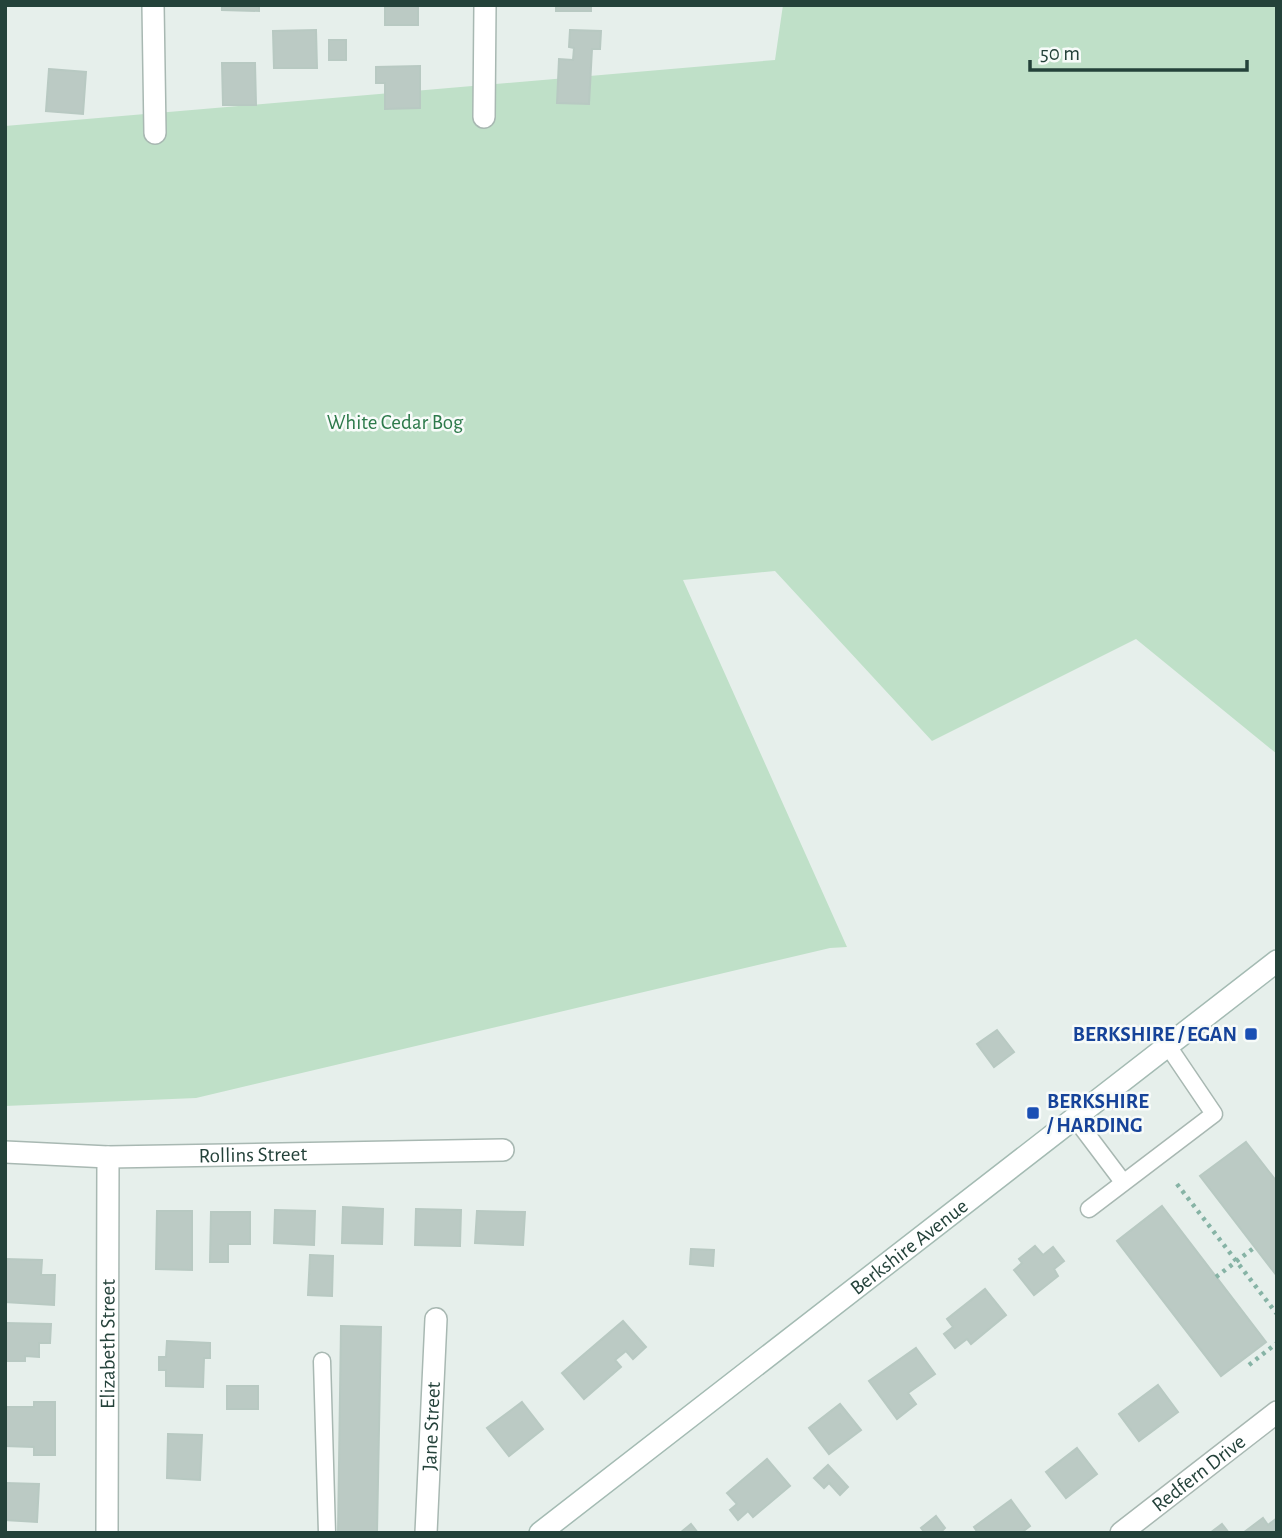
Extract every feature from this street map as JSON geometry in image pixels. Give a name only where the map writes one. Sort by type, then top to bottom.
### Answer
[{"type":"street","points":[[153,5],[155,134]]},
{"type":"street","points":[[484,117],[485,5]]},
{"type":"street","name":"Berkshire Avenue","points":[[540,1533],[1277,961]]},
{"type":"street","name":"Rollins Street","points":[[5,1152],[108,1157],[503,1150]]},
{"type":"street","name":"Elizabeth Street","points":[[107,1533],[108,1157]]},
{"type":"street","name":"Jane Street","points":[[426,1533],[436,1319]]},
{"type":"street","name":"Redfern Drive","points":[[1121,1533],[1277,1412]]},
{"type":"lane","points":[[1089,1209],[1214,1114],[1168,1046]]},
{"type":"lane","points":[[1074,1117],[1123,1182]]},
{"type":"lane","points":[[322,1361],[327,1533]]},
{"type":"path","points":[[1177,1184],[1277,1314]]},
{"type":"path","points":[[1216,1277],[1255,1247]]},
{"type":"path","points":[[1249,1365],[1277,1343]]},
{"type":"green space","name":"White Cedar Bog","points":[[783,5],[1277,5],[1277,754],[1136,639],[932,741],[775,571],[683,580],[847,947],[830,948],[196,1098],[5,1106],[5,126],[775,60]]},
{"type":"building","points":[[222,5],[259,5],[259,11],[222,10]]},
{"type":"building","points":[[385,5],[418,5],[418,25],[385,25]]},
{"type":"building","points":[[556,5],[591,5],[591,11],[556,11]]},
{"type":"building","points":[[316,30],[317,68],[274,68],[273,31]]},
{"type":"building","points":[[570,30],[601,31],[600,49],[592,49],[589,104],[557,103],[559,59],[573,60],[574,48],[569,47]]},
{"type":"building","points":[[329,40],[346,40],[346,60],[329,60]]},
{"type":"building","points":[[222,63],[255,63],[256,105],[223,105]]},
{"type":"building","points":[[420,66],[420,108],[385,109],[385,83],[376,83],[376,67]]},
{"type":"building","points":[[49,69],[86,72],[83,114],[46,111]]},
{"type":"building","points":[[997,1030],[1014,1052],[994,1067],[977,1044]]},
{"type":"building","points":[[1246,1142],[1277,1182],[1277,1276],[1200,1176]]},
{"type":"building","points":[[1162,1206],[1266,1342],[1221,1376],[1117,1241]]},
{"type":"building","points":[[343,1207],[383,1209],[382,1244],[342,1243]]},
{"type":"building","points":[[416,1209],[461,1210],[460,1246],[415,1245]]},
{"type":"building","points":[[275,1210],[315,1211],[314,1245],[274,1243]]},
{"type":"building","points":[[157,1211],[192,1211],[192,1270],[156,1269]]},
{"type":"building","points":[[477,1211],[525,1212],[523,1245],[475,1243]]},
{"type":"building","points":[[211,1212],[250,1212],[250,1244],[228,1244],[228,1262],[210,1262]]},
{"type":"building","points":[[1035,1246],[1043,1255],[1053,1247],[1064,1261],[1054,1269],[1058,1276],[1034,1295],[1014,1270],[1022,1263],[1019,1259]]},
{"type":"building","points":[[691,1249],[714,1250],[713,1266],[690,1264]]},
{"type":"building","points":[[310,1255],[333,1256],[332,1296],[308,1295]]},
{"type":"building","points":[[5,1259],[42,1260],[41,1275],[55,1275],[54,1305],[5,1302]]},
{"type":"building","points":[[985,1289],[1006,1315],[971,1344],[967,1339],[955,1348],[944,1334],[953,1327],[947,1319]]},
{"type":"building","points":[[623,1321],[646,1347],[633,1359],[626,1351],[615,1360],[621,1367],[584,1399],[562,1373]]},
{"type":"building","points":[[5,1323],[51,1324],[50,1343],[39,1343],[39,1357],[25,1356],[25,1361],[5,1361]]},
{"type":"building","points":[[341,1326],[381,1327],[377,1533],[338,1533]]},
{"type":"building","points":[[167,1341],[210,1343],[210,1358],[204,1358],[203,1387],[166,1386],[166,1370],[159,1370],[159,1357],[166,1357]]},
{"type":"building","points":[[916,1348],[935,1374],[908,1393],[916,1404],[897,1419],[869,1381]]},
{"type":"building","points":[[1158,1385],[1178,1412],[1139,1441],[1119,1414]]},
{"type":"building","points":[[227,1386],[258,1386],[258,1409],[227,1409]]},
{"type":"building","points":[[34,1402],[55,1402],[55,1455],[34,1455],[34,1447],[5,1446],[5,1407],[34,1407]]},
{"type":"building","points":[[522,1402],[543,1429],[509,1456],[487,1428]]},
{"type":"building","points":[[840,1404],[861,1430],[829,1454],[809,1428]]},
{"type":"building","points":[[168,1434],[202,1435],[200,1480],[167,1478]]},
{"type":"building","points":[[1077,1448],[1097,1474],[1066,1498],[1046,1472]]},
{"type":"building","points":[[767,1459],[790,1486],[753,1517],[748,1511],[738,1520],[730,1510],[737,1504],[727,1493]]},
{"type":"building","points":[[828,1465],[848,1487],[840,1495],[829,1483],[824,1488],[814,1478]]},
{"type":"building","points":[[5,1483],[39,1484],[37,1522],[5,1520]]},
{"type":"building","points":[[1011,1500],[1030,1526],[1021,1533],[978,1533],[974,1527]]},
{"type":"building","points":[[936,1516],[945,1528],[940,1533],[925,1533],[921,1528]]},
{"type":"building","points":[[1263,1518],[1268,1525],[1277,1518],[1277,1533],[1243,1533]]},
{"type":"building","points":[[691,1524],[698,1533],[680,1533]]},
{"type":"building","points":[[1222,1524],[1229,1533],[1210,1533]]},
{"type":"place","name":"BERKSHIRE / EGAN","points":[[1251,1034]]},
{"type":"place","name":"BERKSHIRE / HARDING","points":[[1033,1113]]}]
